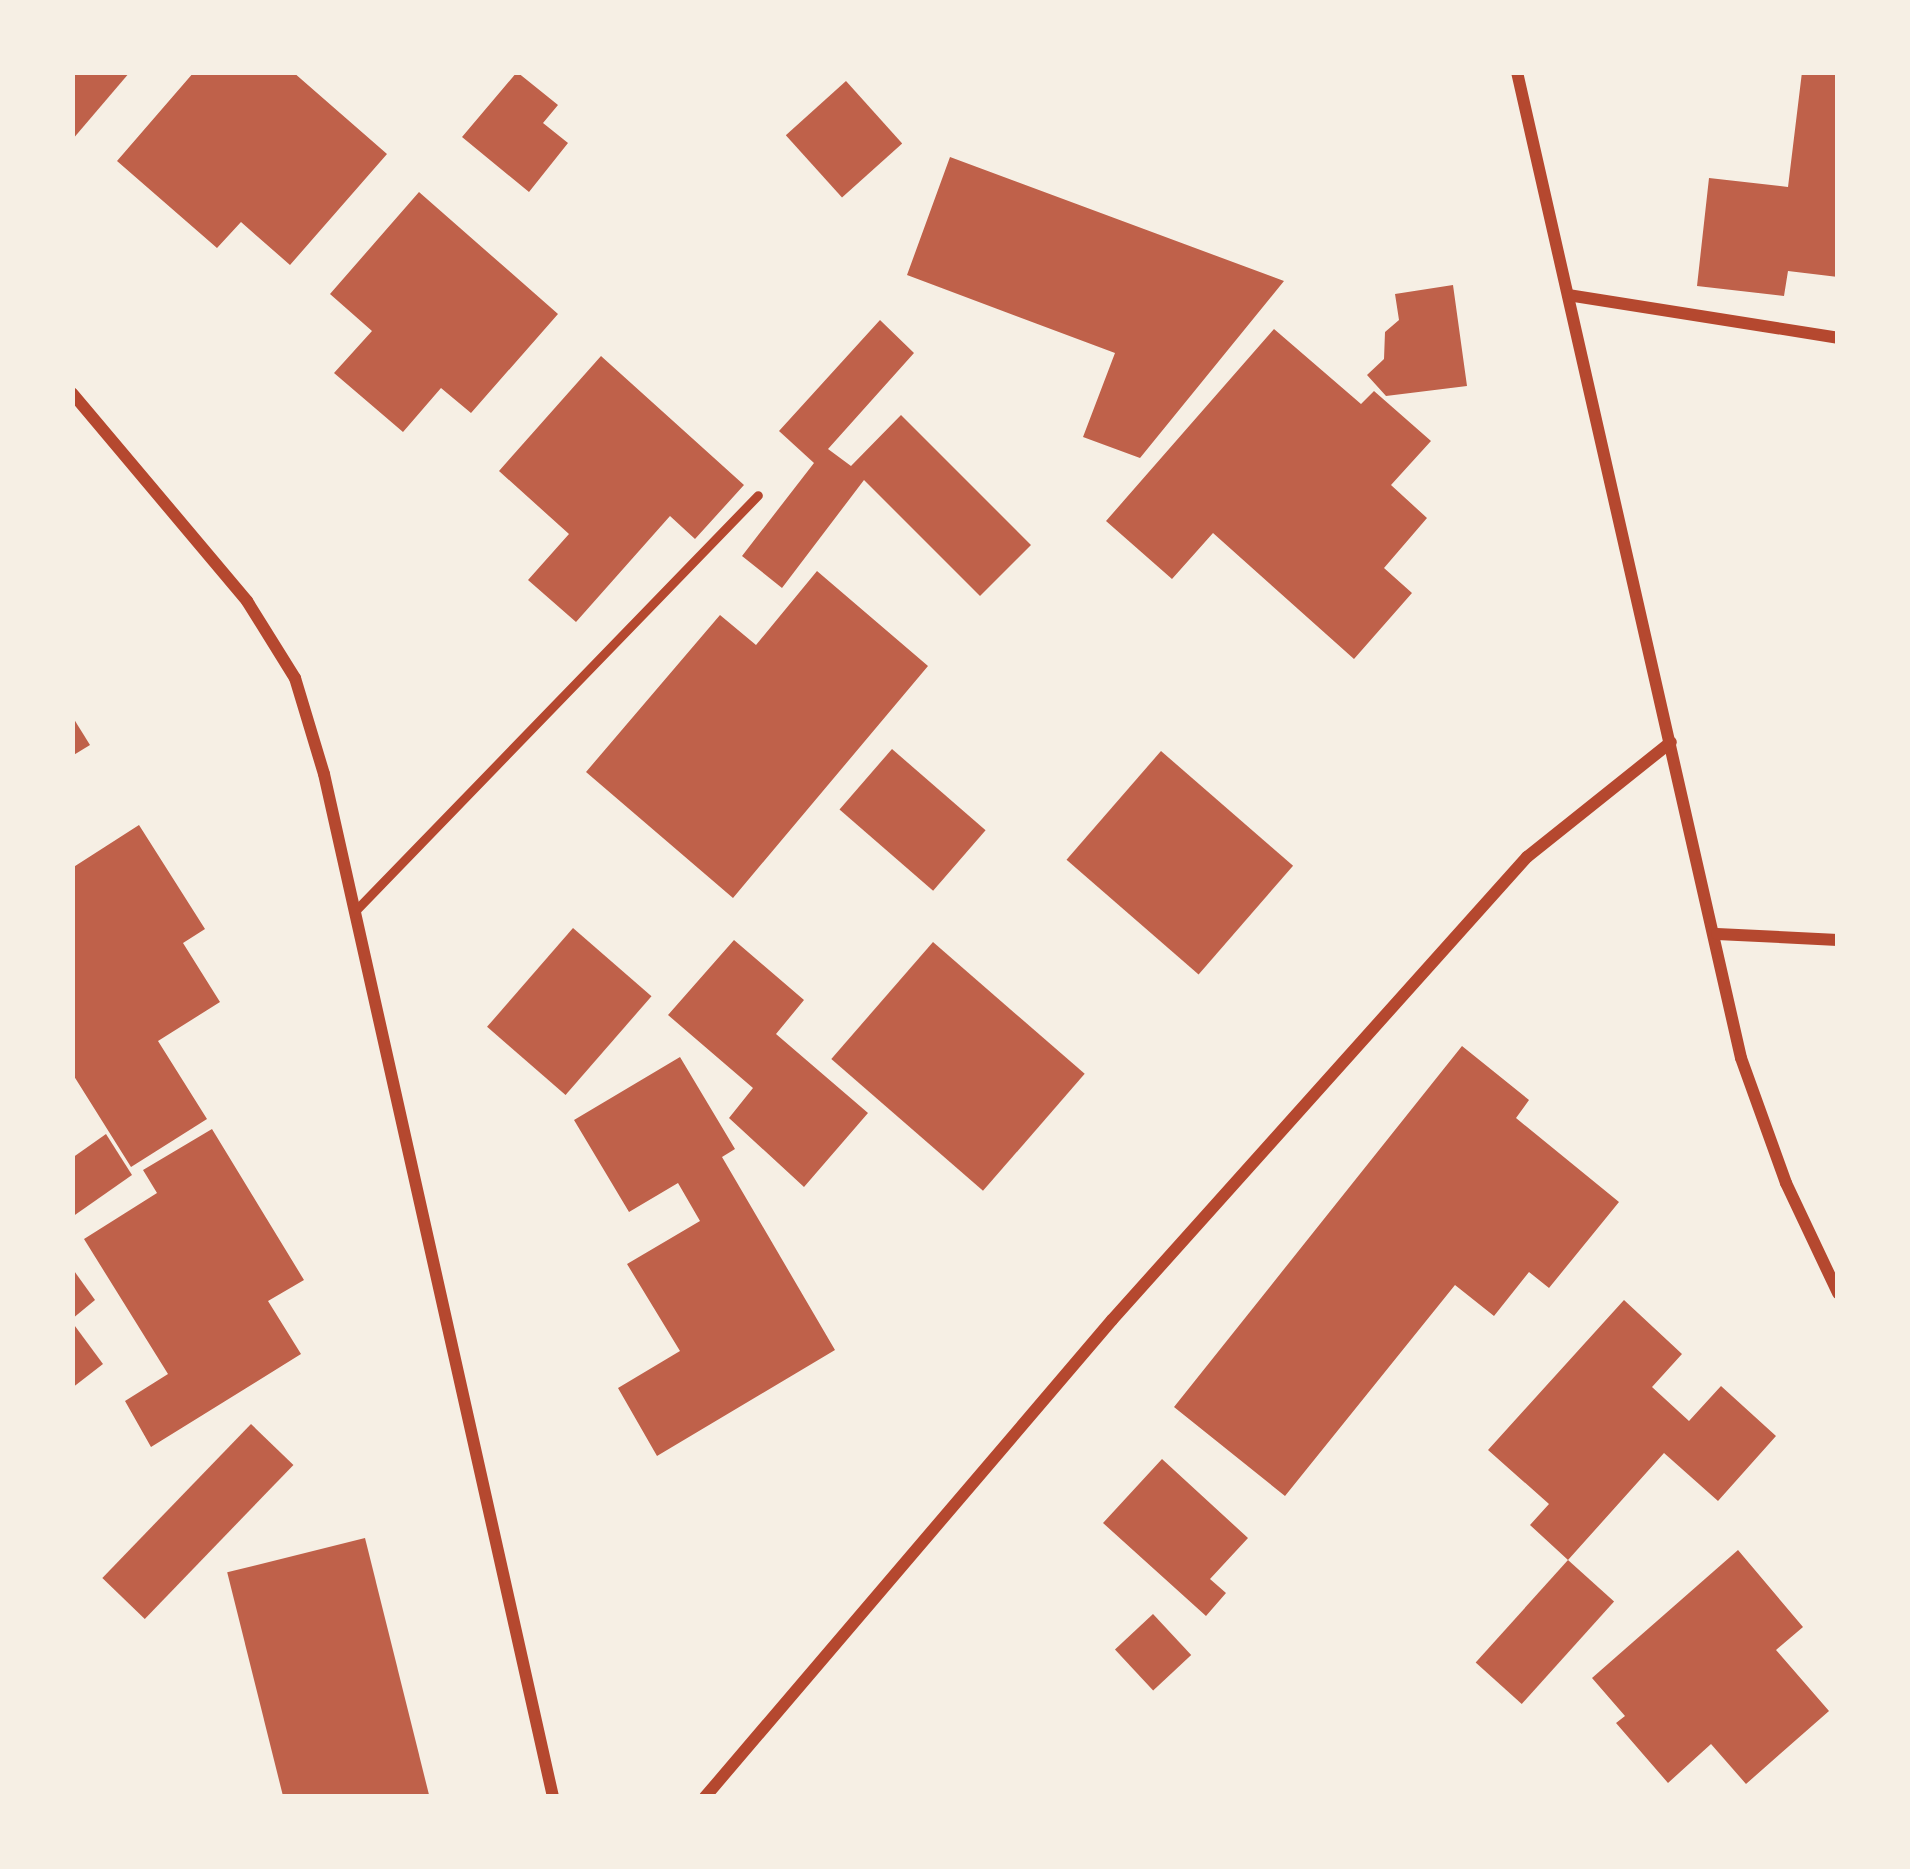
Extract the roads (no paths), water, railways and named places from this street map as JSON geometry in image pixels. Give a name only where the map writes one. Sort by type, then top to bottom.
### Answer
[{"type":"street","points":[[1517,72],[1718,934],[1741,1058],[1838,1293]]},
{"type":"street","points":[[1568,295],[1838,338]]},
{"type":"street","points":[[72,393],[248,601],[295,678],[355,911],[553,1797]]},
{"type":"street","points":[[705,1797],[1112,1320],[1527,857],[1670,742]]},
{"type":"street","points":[[1718,934],[1838,940]]},
{"type":"lane","points":[[355,911],[758,495]]}]
